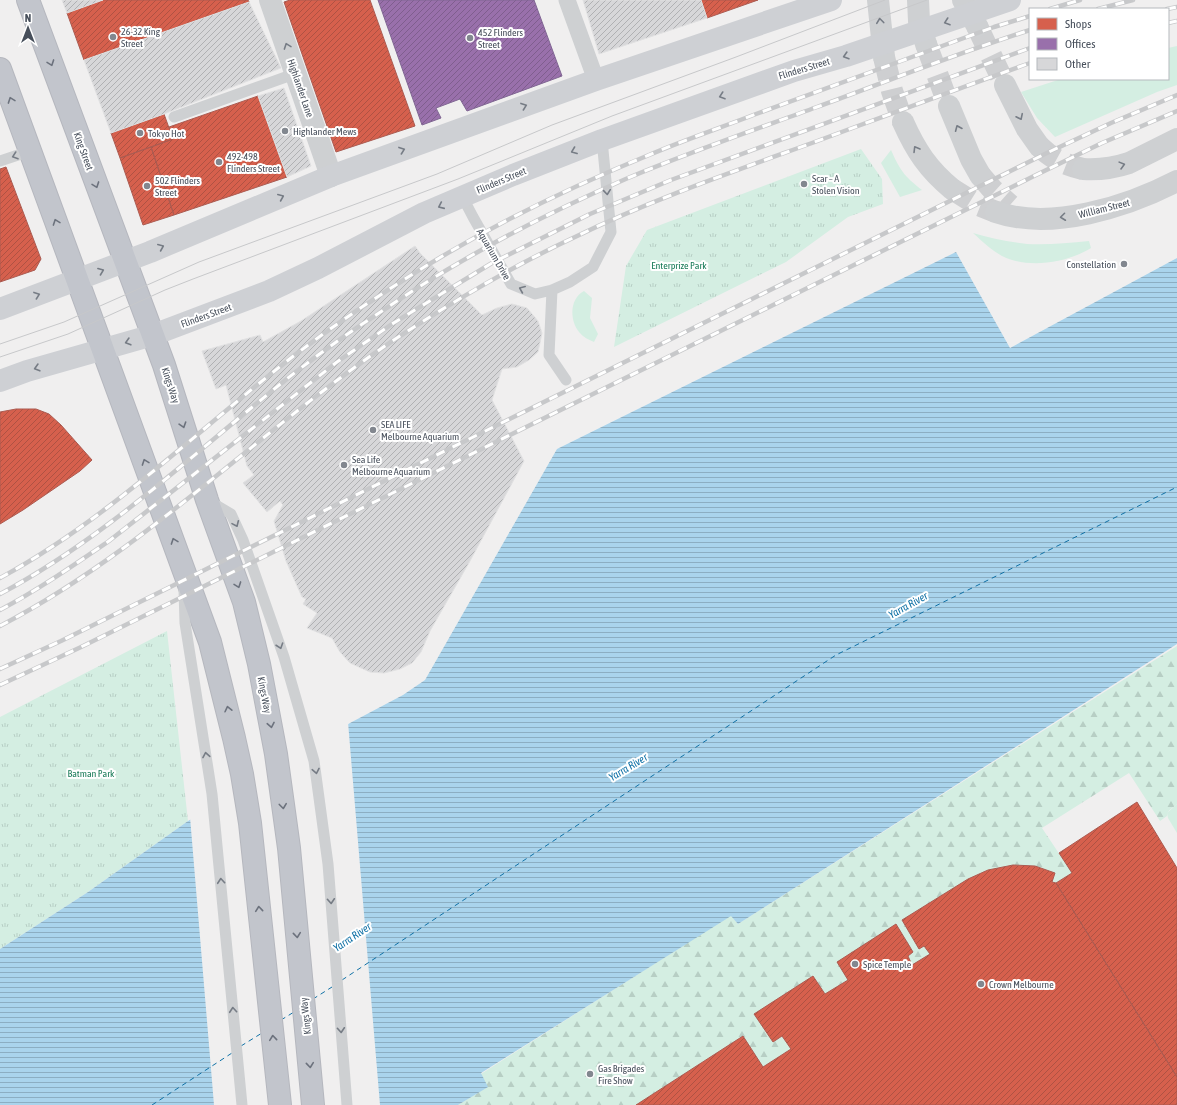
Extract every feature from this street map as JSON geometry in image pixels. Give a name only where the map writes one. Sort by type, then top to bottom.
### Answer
[{"type":"highway","name":"King Street","points":[[28,0],[140,302]]},
{"type":"highway","points":[[0,69],[77,280],[104,349],[210,642],[227,707],[242,774],[255,867],[280,1105]]},
{"type":"highway","name":"Kings Way","points":[[140,302],[164,365],[207,500],[244,602],[259,664],[276,754],[289,848],[314,1105]]},
{"type":"main road","points":[[0,309],[125,262],[331,176],[596,80],[831,0]]},
{"type":"main road","name":"Flinders Street","points":[[0,381],[22,373],[153,335],[269,291],[318,268],[424,213],[462,196],[602,140],[787,73],[846,56],[884,50],[924,37],[970,13],[1010,0]]},
{"type":"street","name":"Highlander Lane","points":[[270,0],[297,73],[331,176]]},
{"type":"street","points":[[567,0],[596,80]]},
{"type":"street","points":[[878,0],[884,50]]},
{"type":"street","points":[[918,0],[919,21],[924,37]]},
{"type":"street","points":[[1005,85],[1027,129],[1040,146]]},
{"type":"street","points":[[949,106],[967,150],[980,175]]},
{"type":"street","points":[[903,122],[911,140],[924,161],[933,172],[952,189]]},
{"type":"street","points":[[1083,169],[1106,169],[1129,163],[1177,139]]},
{"type":"street","name":"William Street","points":[[1003,209],[1028,218],[1062,217],[1110,208],[1154,193],[1177,181]]},
{"type":"lane","points":[[174,117],[297,73]]},
{"type":"lane","name":"Aquarium Drive","points":[[462,196],[511,284],[535,294],[552,290],[570,282],[593,267],[611,232],[602,140]]},
{"type":"lane","points":[[0,161],[30,151]]},
{"type":"lane","points":[[552,290],[549,355],[566,380]]},
{"type":"lane","points":[[207,500],[232,514],[284,657],[307,734],[318,782],[328,864],[346,1105]]},
{"type":"lane","points":[[183,565],[185,623],[212,794],[242,1105]]},
{"type":"green space","points":[[1177,46],[1177,85],[1157,92],[1055,137],[1037,118],[1021,92],[1058,80],[1169,80],[1169,48]]},
{"type":"green space","name":"Enterprize Park","points":[[861,149],[882,179],[883,204],[848,217],[786,262],[614,347],[626,266],[647,230]]},
{"type":"green space","points":[[891,150],[903,172],[922,190],[900,197],[881,163]]},
{"type":"green space","points":[[973,233],[1000,240],[1027,244],[1089,241],[1091,248],[1059,261],[1035,263],[1024,262],[1012,260],[1002,256]]},
{"type":"green space","points":[[584,291],[592,298],[590,318],[598,334],[594,342],[581,334],[576,327],[572,316],[572,310],[576,299],[579,294]]},
{"type":"green space","name":"Batman Park","points":[[167,631],[188,821],[88,892],[0,949],[0,717]]},
{"type":"green space","points":[[1177,646],[1177,804],[1169,811],[1167,816],[1160,821],[1129,773],[1042,828],[1072,873],[1056,883],[1052,882],[1055,873],[1035,866],[1013,865],[988,870],[968,879],[902,920],[919,949],[924,946],[930,954],[912,965],[908,956],[913,952],[896,925],[848,980],[825,994],[813,976],[754,1014],[773,1042],[782,1036],[791,1049],[763,1067],[743,1036],[636,1105],[458,1105],[487,1087],[481,1074],[731,915],[738,924]]},
{"type":"green space","points":[[1177,804],[1177,833],[1168,818],[1167,813]]},
{"type":"water","name":"Yarra River","points":[[956,252],[1010,348],[1177,258],[1177,644],[738,924],[731,916],[481,1073],[488,1087],[458,1105],[0,1105],[0,949],[88,892],[188,821],[350,723],[403,695],[425,680],[557,449]]},
{"type":"pier","points":[[348,722],[380,1105],[214,1105],[190,817]]},
{"type":"building: Shops","name":"26-32 King Street","points":[[103,0],[248,0],[249,2],[84,60],[67,13]]},
{"type":"building: Shops","points":[[290,0],[370,0],[415,126],[336,152],[284,2]]},
{"type":"building: Shops","points":[[701,0],[758,0],[707,18]]},
{"type":"building: Shops","name":"492-498 Flinders Street","points":[[258,96],[287,177],[174,215],[151,147],[173,139],[169,127]]},
{"type":"building: Shops","points":[[164,114],[173,139],[120,158],[111,133]]},
{"type":"building: Shops","name":"502 Flinders Street","points":[[151,147],[174,215],[143,225],[120,158]]},
{"type":"building: Shops","points":[[6,167],[41,259],[35,270],[0,282],[0,169]]},
{"type":"building: Shops","points":[[16,409],[36,409],[49,414],[61,425],[92,460],[80,471],[0,524],[0,412]]},
{"type":"building: Shops","points":[[1137,802],[1177,868],[1177,1077],[1056,883],[1072,873],[1059,853]]},
{"type":"building: Shops","name":"Crown Melbourne","points":[[1013,865],[1035,866],[1055,873],[1052,882],[1056,883],[1177,1077],[1177,1105],[636,1105],[743,1036],[763,1067],[791,1049],[782,1036],[773,1042],[754,1014],[813,976],[825,994],[848,980],[837,962],[896,924],[913,952],[908,956],[912,965],[930,954],[924,946],[919,949],[902,920],[968,879],[988,870]]},
{"type":"building: Offices","name":"452 Flinders Street","points":[[378,0],[534,0],[562,76],[467,111],[460,99],[436,108],[441,118],[422,125]]},
{"type":"building: Other","points":[[62,0],[103,0],[67,13]]},
{"type":"building: Other","points":[[583,0],[701,0],[707,18],[599,54]]},
{"type":"building: Other","points":[[249,2],[281,68],[111,133],[84,60]]},
{"type":"building: Other","name":"Highlander Mews","points":[[284,88],[311,166],[287,177],[258,96]]},
{"type":"building: Other","name":"SEA LIFE Melbourne Aquarium","points":[[415,246],[420,253],[482,315],[497,308],[512,304],[527,308],[538,321],[542,333],[538,352],[529,360],[517,367],[502,369],[492,400],[524,461],[430,631],[421,652],[412,663],[400,669],[384,673],[370,672],[350,663],[340,652],[332,638],[307,628],[317,613],[303,604],[306,599],[302,597],[286,561],[274,521],[283,505],[280,501],[267,512],[243,483],[254,475],[247,466],[226,385],[216,389],[202,351],[260,335],[263,342],[301,321]]},
{"type":"ferry route","points":[[342,980],[836,655],[1177,487]]},
{"type":"ferry route","points":[[313,999],[332,987]]},
{"type":"ferry route","points":[[281,1020],[294,1012]]},
{"type":"ferry route","points":[[241,1046],[262,1033]]},
{"type":"ferry route","points":[[152,1105],[232,1053]]},
{"type":"tunnel","points":[[977,26],[1005,85]]},
{"type":"tunnel","points":[[926,44],[949,106]]},
{"type":"tunnel","points":[[884,57],[892,91],[903,122]]},
{"type":"tunnel","points":[[1039,146],[1049,155],[1060,161],[1083,169]]},
{"type":"tunnel","points":[[980,175],[992,189],[1010,205]]},
{"type":"tunnel","points":[[952,189],[976,204],[996,212]]},
{"type":"tram line","points":[[0,344],[64,322],[199,262],[437,174],[552,125],[885,0]]},
{"type":"tram line","points":[[0,357],[68,334],[165,290],[458,179],[612,116],[927,0]]},
{"type":"railway","points":[[1053,8],[1080,0]]},
{"type":"railway","points":[[1102,8],[1133,0]]},
{"type":"railway","points":[[1169,9],[1177,7]]},
{"type":"railway","points":[[0,578],[36,557],[105,510],[267,377],[326,332],[419,270],[483,233],[581,184],[675,144],[994,27],[1029,16]]},
{"type":"railway","points":[[1169,23],[1177,21]]},
{"type":"railway","points":[[0,594],[71,551],[105,527],[171,475],[281,384],[338,341],[441,273],[502,239],[564,207],[651,168],[1029,30]]},
{"type":"railway","points":[[0,610],[42,586],[109,541],[337,362],[392,324],[492,263],[590,214],[671,180],[1029,48]]},
{"type":"railway","points":[[0,626],[56,594],[109,559],[160,521],[310,401],[361,363],[414,327],[513,268],[554,247],[662,199],[1029,63]]},
{"type":"railway","points":[[0,669],[61,641],[1051,151],[1111,123],[1177,95]]},
{"type":"railway","points":[[0,685],[79,648],[1034,176],[1102,143],[1177,111]]},
{"type":"place","name":"26-32 King Street","points":[[113,37]]},
{"type":"place","name":"452 Flinders Street","points":[[470,38]]},
{"type":"place","name":"Highlander Mews","points":[[285,131]]},
{"type":"place","name":"Tokyo Hot","points":[[140,133]]},
{"type":"place","name":"492-498 Flinders Street","points":[[219,162]]},
{"type":"place","name":"Scar – A Stolen Vision","points":[[804,184]]},
{"type":"place","name":"502 Flinders Street","points":[[147,186]]},
{"type":"place","name":"Constellation","points":[[1124,264]]},
{"type":"place","name":"SEA LIFE Melbourne Aquarium","points":[[373,430]]},
{"type":"place","name":"Sea Life Melbourne Aquarium","points":[[344,465]]},
{"type":"place","name":"Spice Temple","points":[[855,964]]},
{"type":"place","name":"Crown Melbourne","points":[[981,984]]},
{"type":"place","name":"Gas Brigades Fire Show","points":[[590,1074]]}]
